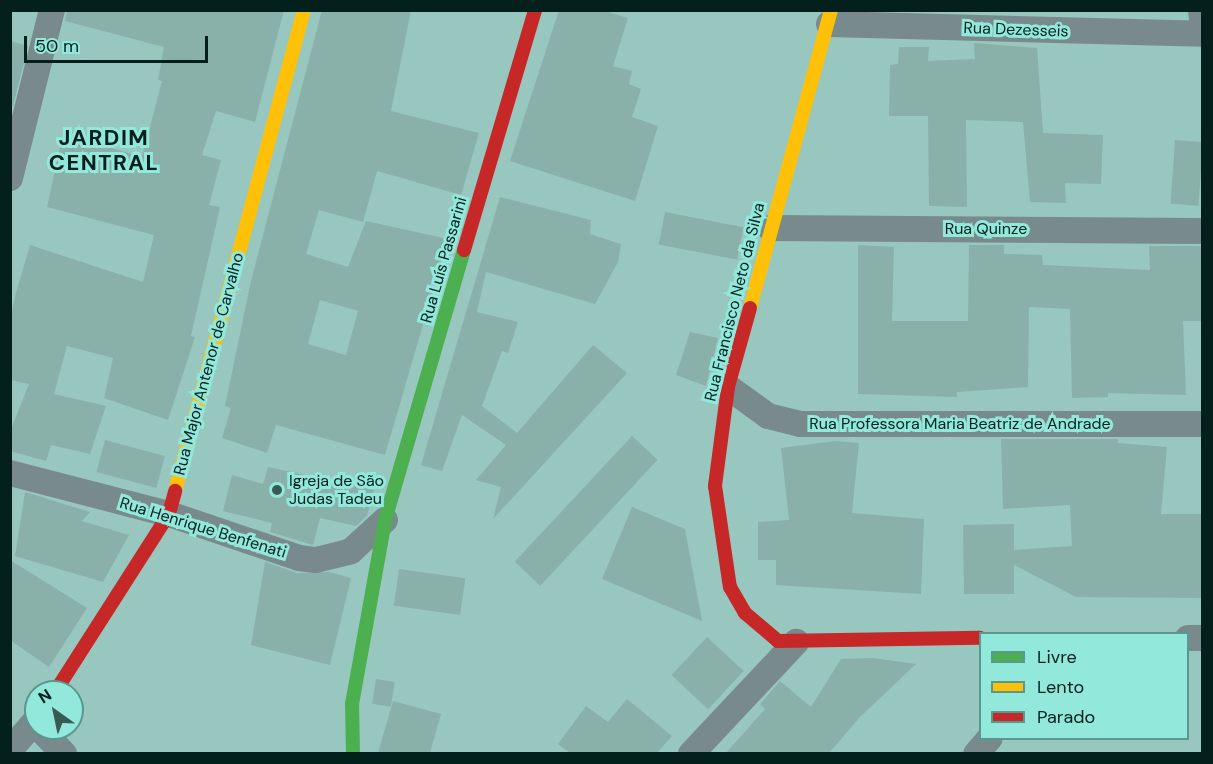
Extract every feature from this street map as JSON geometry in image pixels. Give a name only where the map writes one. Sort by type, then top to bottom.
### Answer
[{"type":"street","points":[[10,178],[52,10]]},
{"type":"street","name":"Rua Major Antenor de Carvalho","points":[[63,680],[169,514],[304,10]]},
{"type":"street","name":"Rua Luís Passarini","points":[[352,753],[352,704],[385,520],[535,10]]},
{"type":"street","points":[[1201,10],[1203,20]]},
{"type":"street","name":"Rua Dezesseis","points":[[830,17],[1203,34]]},
{"type":"street","name":"Rua Francisco Neto da Silva","points":[[830,17],[728,387],[715,486],[730,587],[759,628],[778,641],[979,638]]},
{"type":"street","name":"Rua Quinze","points":[[770,228],[1203,231]]},
{"type":"street","name":"Rua Professora Maria Beatriz de Andrade","points":[[728,387],[768,416],[800,424],[1203,424]]},
{"type":"street","name":"Rua Henrique Benfenati","points":[[10,473],[169,514],[316,560],[351,551],[385,520]]},
{"type":"street","points":[[691,753],[796,642]]},
{"type":"street","points":[[10,750],[24,736]]},
{"type":"street","points":[[51,740],[64,753]]},
{"type":"street","points":[[976,753],[988,740]]},
{"type":"building","points":[[67,10],[284,10],[255,122],[216,111],[202,155],[221,160],[209,205],[220,207],[191,336],[195,337],[168,420],[104,398],[113,358],[67,346],[54,394],[106,406],[90,454],[51,445],[46,461],[10,451],[10,432],[29,384],[10,380],[10,320],[16,293],[30,245],[143,282],[154,235],[47,207],[63,134],[142,157],[162,81],[158,80],[164,47],[65,21]]},
{"type":"building","points":[[322,10],[411,10],[391,111],[479,133],[461,195],[377,171],[363,222],[319,210],[306,254],[348,267],[366,221],[448,239],[385,455],[276,425],[267,453],[222,438],[231,408],[225,406],[251,281]],"holes":[[[320,300],[358,311],[346,355],[308,344]]]},
{"type":"building","points":[[559,10],[602,10],[628,18],[613,66],[632,71],[629,84],[641,89],[632,117],[658,126],[635,201],[510,161]]},
{"type":"building","points":[[10,41],[28,46],[13,106],[10,106]]},
{"type":"building","points":[[974,43],[1037,48],[1043,133],[1103,135],[1101,184],[1065,183],[1066,203],[1030,202],[1023,122],[966,120],[967,207],[929,206],[928,116],[889,116],[890,65],[898,64],[899,47],[929,47],[928,61],[975,59]]},
{"type":"building","points":[[1175,140],[1202,142],[1198,206],[1171,204]]},
{"type":"building","points":[[500,197],[591,220],[590,234],[621,244],[618,262],[595,304],[486,272],[477,312],[518,322],[508,353],[502,351],[482,406],[517,433],[593,345],[627,373],[493,519],[501,487],[476,480],[506,445],[462,415],[442,471],[421,465]]},
{"type":"building","points":[[665,212],[744,227],[737,260],[659,244]]},
{"type":"building","points":[[858,245],[894,247],[892,321],[968,321],[969,245],[1004,245],[1004,254],[1042,255],[1043,265],[1150,270],[1149,246],[1203,246],[1203,321],[1183,321],[1186,395],[1108,393],[1108,397],[1072,398],[1070,309],[1029,307],[1028,387],[957,392],[957,397],[858,394]]},
{"type":"building","points":[[690,332],[718,338],[706,386],[676,375]]},
{"type":"building","points":[[632,436],[658,460],[540,586],[515,562]]},
{"type":"building","points":[[1001,439],[1118,439],[1118,443],[1167,447],[1161,514],[1203,514],[1203,598],[1076,597],[1014,565],[1014,594],[964,594],[963,525],[1014,524],[1014,550],[1072,546],[1070,505],[1003,509]]},
{"type":"building","points":[[105,440],[165,456],[156,488],[96,472]]},
{"type":"building","points":[[835,441],[859,443],[852,513],[924,519],[921,594],[776,585],[776,560],[758,560],[758,522],[789,520],[781,448]]},
{"type":"building","name":"Igreja de São Judas Tadeu","points":[[268,467],[374,490],[367,516],[356,526],[320,518],[313,545],[270,532],[272,523],[223,511],[232,475],[263,484]]},
{"type":"building","points":[[25,492],[90,512],[82,521],[129,535],[103,582],[15,556]]},
{"type":"building","points":[[632,507],[685,529],[702,621],[602,579]]},
{"type":"building","points":[[10,560],[87,608],[49,667],[10,640]]},
{"type":"building","points":[[265,562],[297,573],[329,572],[351,578],[330,665],[251,645]]},
{"type":"building","points":[[399,569],[465,578],[460,615],[394,606]]},
{"type":"building","points":[[707,637],[744,671],[708,709],[672,675]]},
{"type":"building","points":[[873,658],[916,664],[860,717],[829,753],[726,753],[765,709],[760,704],[780,681],[811,707],[841,659]]},
{"type":"building","points":[[376,679],[395,682],[391,707],[372,704]]},
{"type":"building","points":[[627,699],[672,736],[657,753],[570,753],[558,744],[586,706],[608,722]]},
{"type":"building","points":[[393,701],[441,714],[430,753],[378,753]]},
{"type":"traffic: fast","points":[[353,754],[352,704],[385,520],[464,250]]},
{"type":"traffic: slow","points":[[175,491],[304,10]]},
{"type":"traffic: slow","points":[[750,308],[831,10]]},
{"type":"traffic: jam","points":[[464,250],[535,10]]},
{"type":"traffic: jam","points":[[750,308],[728,387],[715,486],[730,587],[745,613],[778,641],[979,638]]},
{"type":"traffic: jam","points":[[63,680],[169,514],[175,491]]},
{"type":"place","name":"Igreja de São Judas Tadeu","points":[[277,490]]},
{"type":"district","name":"JARDIM CENTRAL","points":[[104,150]]}]
